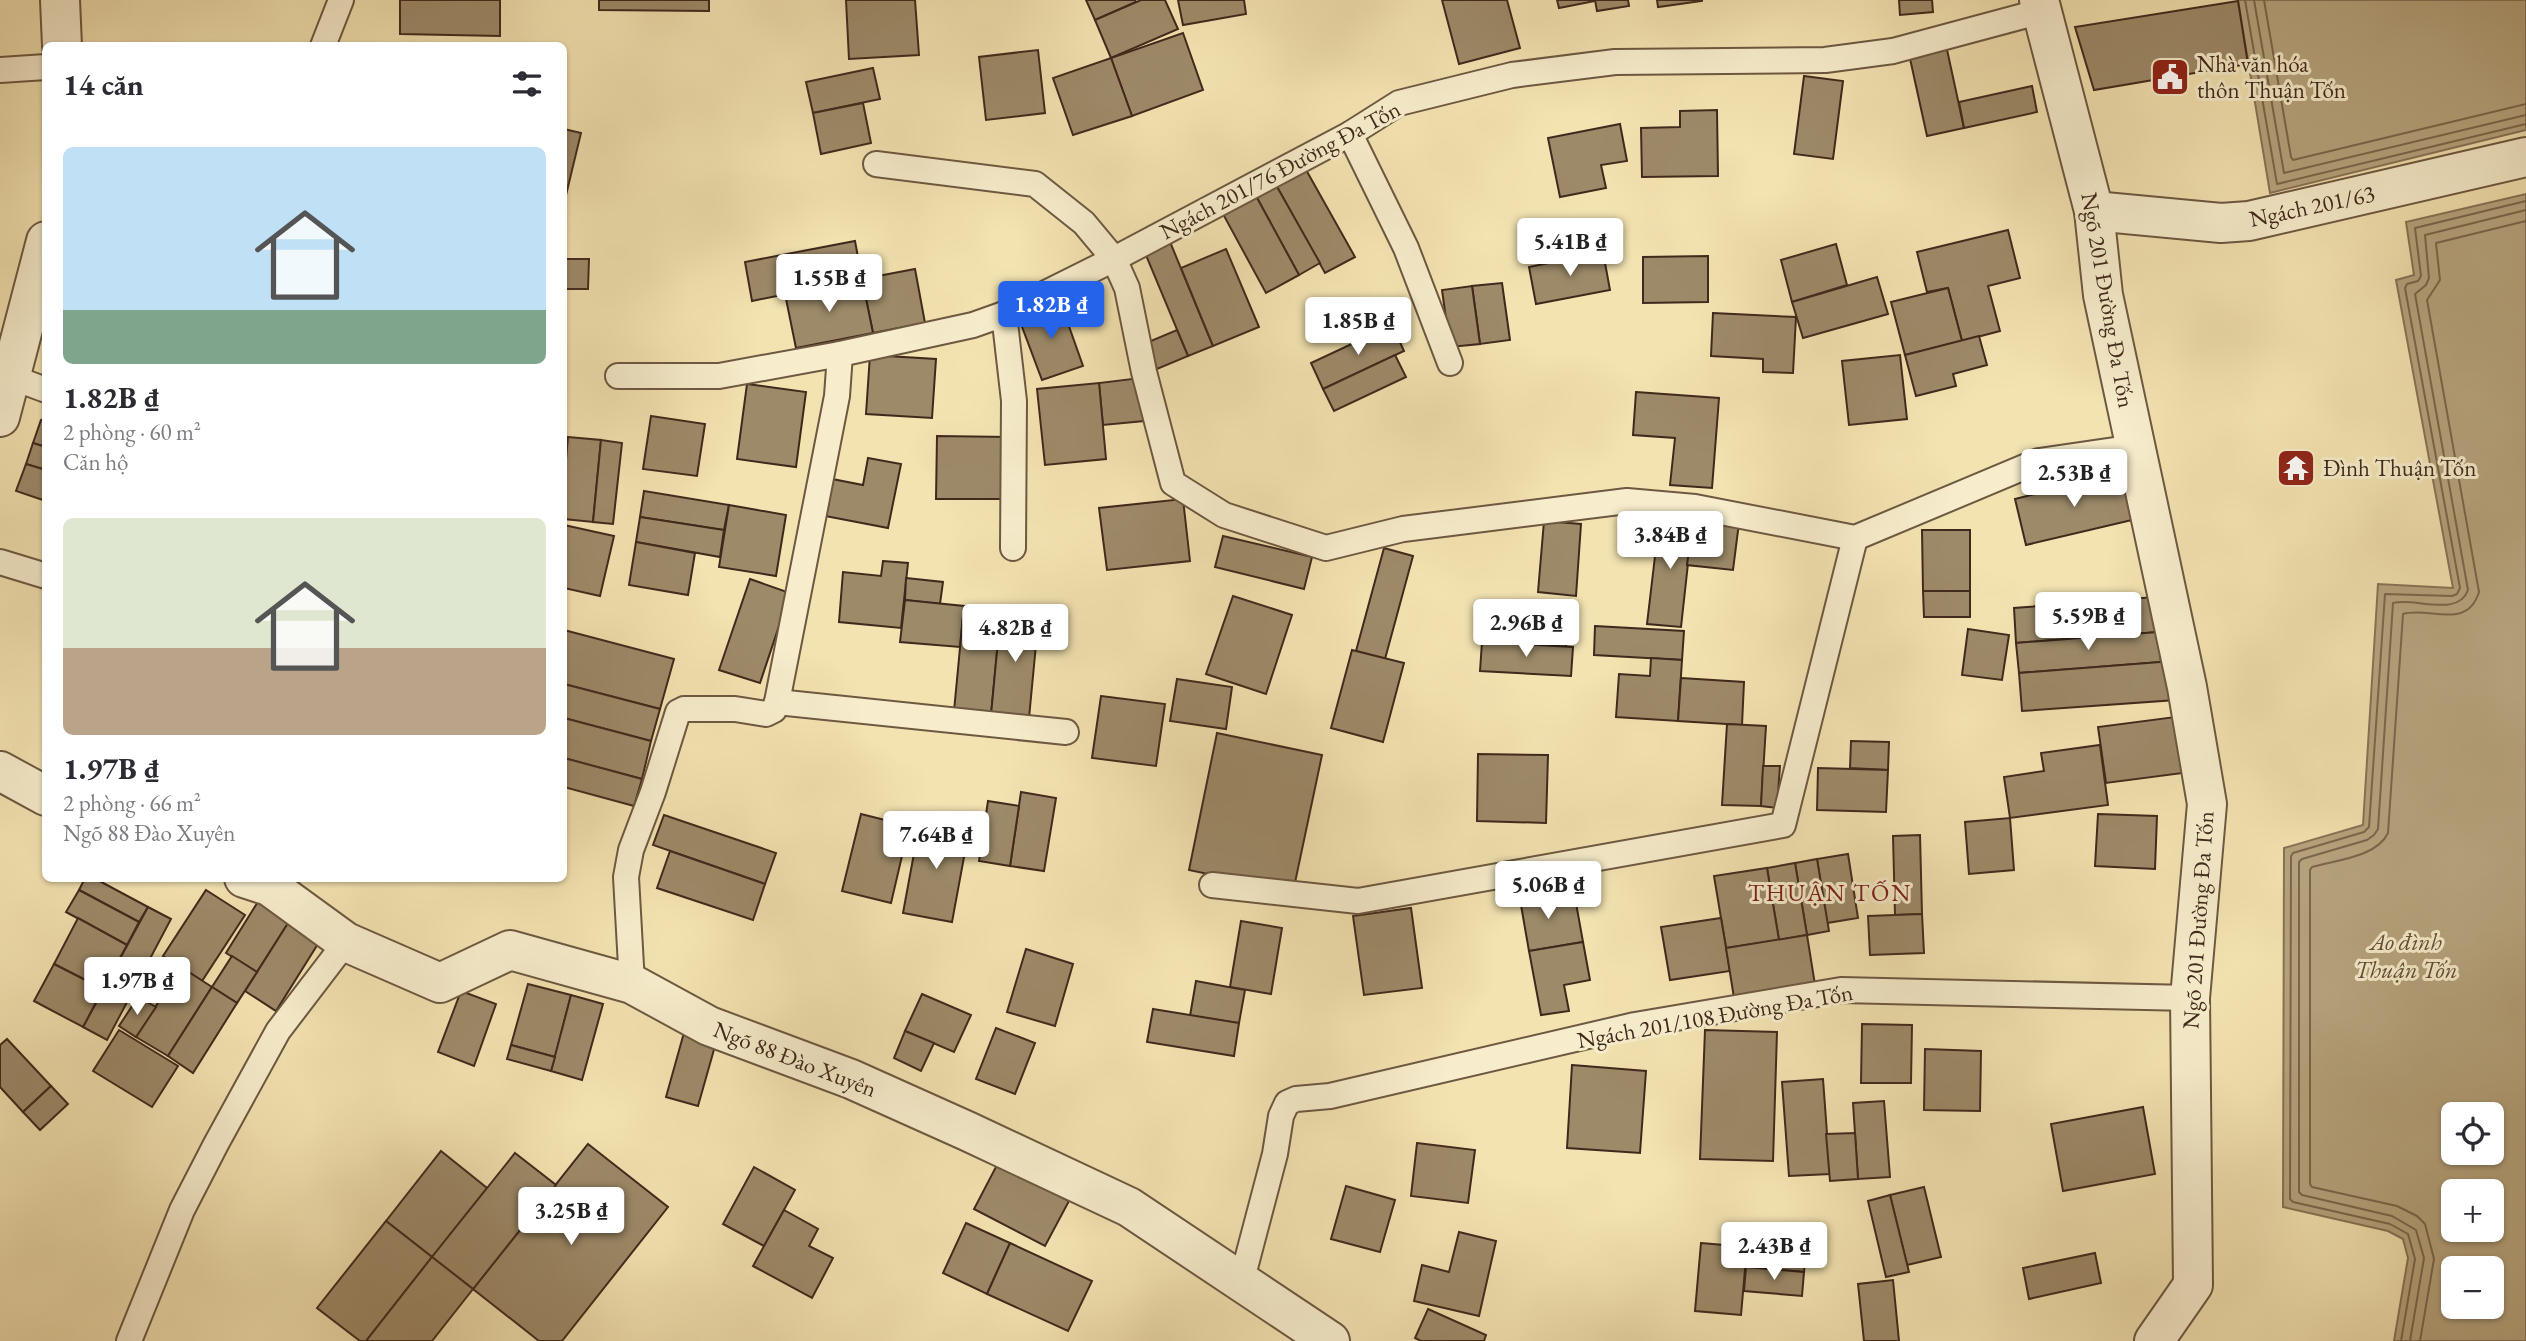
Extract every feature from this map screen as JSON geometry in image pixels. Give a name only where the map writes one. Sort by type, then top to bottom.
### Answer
[{"type":"street","points":[[60,0],[62,42]]},
{"type":"street","name":"Ngõ 201 Đường Đa Tốn","points":[[2040,6],[2094,211],[2103,295],[2187,687],[2207,804],[2190,998],[2193,1285],[2154,1341]]},
{"type":"street","name":"Ngách 201/63","points":[[2094,211],[2221,223],[2249,221],[2526,156]]},
{"type":"street","points":[[0,417],[28,384],[42,273]]},
{"type":"street","points":[[0,771],[42,794]]},
{"type":"street","name":"Ngõ 88 Đào Xuyên","points":[[256,882],[269,886],[346,942],[440,983],[510,950],[632,984],[709,1026],[851,1079],[980,1136],[1129,1207],[1330,1341]]},
{"type":"lane","points":[[325,42],[341,0]]},
{"type":"lane","name":"Ngách 201/76 Đường Đa Tốn","points":[[618,376],[719,376],[840,354],[973,325],[1004,314],[1114,259],[1350,134],[1399,103],[1512,75],[1615,62],[1825,60],[1893,51],[2040,6]]},
{"type":"lane","points":[[0,70],[42,67]]},
{"type":"lane","points":[[1350,134],[1406,248],[1450,363]]},
{"type":"lane","points":[[876,164],[1035,184],[1084,223],[1114,259],[1127,288],[1144,372],[1173,482],[1224,515],[1326,548],[1403,529],[1626,501],[1695,507],[1855,538],[2039,461],[2135,447]]},
{"type":"lane","points":[[1004,314],[1014,401],[1013,548]]},
{"type":"lane","points":[[632,984],[626,877],[631,850],[653,792],[678,712],[684,709],[735,709],[766,714],[774,710],[777,702],[837,396],[840,354]]},
{"type":"lane","points":[[1212,885],[1357,901],[1783,825],[1855,538]]},
{"type":"lane","points":[[0,562],[42,575]]},
{"type":"lane","points":[[777,702],[1066,732]]},
{"type":"lane","points":[[129,1341],[182,1210],[216,1144],[278,1031],[346,942]]},
{"type":"lane","name":"Ngách 201/108 Đường Đa Tốn","points":[[1241,1283],[1275,1154],[1281,1116],[1287,1103],[1296,1099],[1330,1096],[1635,1025],[1841,990],[2190,998]]},
{"type":"water","points":[[2238,0],[2526,0],[2526,130],[2270,193]]},
{"type":"water","name":"Ao đình Thuận Tốn","points":[[2526,194],[2526,1341],[2394,1341],[2408,1258],[2403,1239],[2388,1231],[2283,1207],[2284,848],[2363,825],[2378,584],[2453,588],[2396,280],[2414,275],[2406,222]]},
{"type":"building","points":[[400,0],[500,0],[500,36],[400,34]]},
{"type":"building","points":[[599,0],[709,0],[709,11],[599,10]]},
{"type":"building","points":[[846,0],[915,0],[919,55],[849,59]]},
{"type":"building","points":[[1086,0],[1135,0],[1136,2],[1095,20]]},
{"type":"building","points":[[1141,0],[1165,0],[1178,29],[1111,58],[1095,20]]},
{"type":"building","points":[[1178,0],[1244,0],[1246,14],[1183,25]]},
{"type":"building","points":[[1442,0],[1507,0],[1520,48],[1459,64]]},
{"type":"building","points":[[1557,0],[1595,0],[1595,1],[1559,8]]},
{"type":"building","points":[[1595,0],[1628,0],[1629,6],[1597,11]]},
{"type":"building","points":[[1657,0],[1702,0],[1702,1],[1658,7]]},
{"type":"building","points":[[1899,0],[1932,0],[1933,12],[1900,15]]},
{"type":"building","points":[[2238,1],[2248,64],[2094,90],[2075,27]]},
{"type":"building","points":[[1183,33],[1203,90],[1132,116],[1111,58]]},
{"type":"building","points":[[1946,45],[1964,128],[1927,136],[1909,54]]},
{"type":"building","points":[[1038,50],[1045,113],[986,120],[979,57]]},
{"type":"building","points":[[1111,58],[1132,116],[1073,135],[1053,78]]},
{"type":"building","points":[[873,68],[880,99],[813,113],[806,82]]},
{"type":"building","points":[[1804,76],[1843,81],[1833,159],[1794,154]]},
{"type":"building","points":[[2032,86],[2037,112],[1964,128],[1959,102]]},
{"type":"building","points":[[863,103],[871,143],[821,154],[813,113]]},
{"type":"building","points":[[1717,110],[1718,176],[1642,177],[1641,128],[1680,127],[1680,111]]},
{"type":"building","points":[[1620,124],[1627,161],[1601,165],[1606,188],[1560,197],[1548,138]]},
{"type":"building","points":[[567,130],[581,133],[567,191]]},
{"type":"building","points":[[1305,168],[1355,257],[1325,273],[1276,185]]},
{"type":"building","points":[[1276,185],[1320,263],[1299,275],[1256,196]]},
{"type":"building","points":[[1256,196],[1299,275],[1266,293],[1223,214]]},
{"type":"building","points":[[2008,230],[2020,278],[1988,286],[2000,331],[1962,341],[1948,288],[1927,292],[1917,252]]},
{"type":"building","points":[[1168,237],[1213,346],[1188,356],[1143,248]]},
{"type":"building","points":[[855,241],[862,279],[752,301],[745,262]]},
{"type":"building","points":[[1836,244],[1847,285],[1792,302],[1781,260]]},
{"type":"building","points":[[1226,249],[1259,327],[1213,346],[1181,268]]},
{"type":"building","points":[[1603,252],[1610,290],[1536,304],[1529,267]]},
{"type":"building","points":[[1708,256],[1708,302],[1643,303],[1643,257]]},
{"type":"building","points":[[567,259],[589,259],[588,289],[567,289]]},
{"type":"building","points":[[915,269],[925,323],[873,333],[862,279]]},
{"type":"building","points":[[1877,277],[1888,314],[1803,338],[1792,302]]},
{"type":"building","points":[[862,279],[873,333],[796,348],[785,294]]},
{"type":"building","points":[[1502,283],[1510,340],[1480,344],[1472,286]]},
{"type":"building","points":[[1472,286],[1480,344],[1450,347],[1442,290]]},
{"type":"building","points":[[1948,288],[1962,341],[1905,355],[1891,302]]},
{"type":"building","points":[[1060,301],[1083,366],[1042,380],[1018,316]]},
{"type":"building","points":[[1713,313],[1796,317],[1793,373],[1763,372],[1763,359],[1711,356]]},
{"type":"building","points":[[1392,325],[1404,351],[1323,389],[1311,363]]},
{"type":"building","points":[[1177,330],[1188,356],[1157,369],[1146,343]]},
{"type":"building","points":[[1979,336],[1987,365],[1953,374],[1956,386],[1916,396],[1905,355]]},
{"type":"building","points":[[870,355],[936,359],[932,418],[866,414]]},
{"type":"building","points":[[1395,355],[1406,377],[1334,411],[1323,389]]},
{"type":"building","points":[[1900,355],[1907,419],[1849,425],[1842,361]]},
{"type":"building","points":[[1140,378],[1144,421],[1103,425],[1099,383]]},
{"type":"building","points":[[1099,383],[1106,459],[1045,465],[1037,389]]},
{"type":"building","points":[[747,384],[806,392],[796,467],[737,459]]},
{"type":"building","points":[[1636,392],[1719,398],[1712,488],[1670,485],[1675,438],[1633,435]]},
{"type":"building","points":[[651,416],[705,424],[697,476],[643,469]]},
{"type":"building","points":[[41,420],[42,420],[42,446],[33,443]]},
{"type":"building","points":[[937,436],[1010,437],[1009,499],[936,499]]},
{"type":"building","points":[[568,437],[601,440],[593,522],[567,519]]},
{"type":"building","points":[[601,440],[622,443],[613,524],[593,522]]},
{"type":"building","points":[[33,443],[42,446],[42,469],[26,464]]},
{"type":"building","points":[[868,458],[901,464],[888,528],[820,515],[827,478],[863,485]]},
{"type":"building","points":[[26,464],[42,469],[42,500],[16,491]]},
{"type":"building","points":[[2121,473],[2132,520],[2026,545],[2015,499]]},
{"type":"building","points":[[644,491],[729,505],[724,530],[640,517]]},
{"type":"building","points":[[1183,499],[1190,561],[1107,570],[1099,508]]},
{"type":"building","points":[[729,505],[786,515],[776,576],[719,567]]},
{"type":"building","points":[[1660,514],[1693,518],[1681,627],[1647,624]]},
{"type":"building","points":[[640,517],[724,530],[720,557],[636,542]]},
{"type":"building","points":[[1693,518],[1739,523],[1733,570],[1687,565]]},
{"type":"building","points":[[1544,521],[1581,524],[1576,596],[1538,592]]},
{"type":"building","points":[[567,526],[614,536],[600,596],[567,589]]},
{"type":"building","points":[[1922,530],[1970,530],[1970,591],[1923,591]]},
{"type":"building","points":[[1223,536],[1312,557],[1304,589],[1215,567]]},
{"type":"building","points":[[636,542],[695,553],[688,595],[629,585]]},
{"type":"building","points":[[1384,548],[1413,556],[1385,659],[1356,651]]},
{"type":"building","points":[[883,561],[908,563],[901,628],[839,622],[843,572],[881,576]]},
{"type":"building","points":[[906,578],[943,582],[940,604],[905,600]]},
{"type":"building","points":[[750,579],[790,593],[760,683],[719,670]]},
{"type":"building","points":[[1923,591],[1970,591],[1970,617],[1924,617]]},
{"type":"building","points":[[1233,596],[1292,615],[1266,694],[1206,674]]},
{"type":"building","points":[[2155,597],[2158,632],[2016,643],[2014,608]]},
{"type":"building","points":[[905,600],[964,606],[960,647],[900,642]]},
{"type":"building","points":[[964,606],[1001,609],[991,715],[954,711]]},
{"type":"building","points":[[1001,609],[1039,613],[1029,718],[991,715]]},
{"type":"building","points":[[1483,619],[1567,625],[1566,647],[1482,642]]},
{"type":"building","points":[[1595,626],[1684,631],[1682,660],[1594,655]]},
{"type":"building","points":[[1968,629],[2009,635],[2002,680],[1962,675]]},
{"type":"building","points":[[567,631],[674,659],[660,709],[567,685]]},
{"type":"building","points":[[2158,632],[2161,662],[2019,673],[2016,643]]},
{"type":"building","points":[[1482,642],[1573,647],[1571,676],[1480,671]]},
{"type":"building","points":[[1352,650],[1404,663],[1383,742],[1331,728]]},
{"type":"building","points":[[1651,658],[1682,660],[1678,721],[1616,717],[1619,674],[1650,676]]},
{"type":"building","points":[[2173,661],[2176,700],[2022,711],[2019,673]]},
{"type":"building","points":[[1681,678],[1744,682],[1742,725],[1678,721]]},
{"type":"building","points":[[1177,679],[1232,687],[1226,729],[1170,721]]},
{"type":"building","points":[[567,685],[660,709],[651,741],[567,719]]},
{"type":"building","points":[[1101,696],[1165,704],[1156,766],[1092,758]]},
{"type":"building","points":[[2175,717],[2183,773],[2106,783],[2098,727]]},
{"type":"building","points":[[567,719],[651,741],[642,779],[567,759]]},
{"type":"building","points":[[1727,724],[1766,726],[1761,806],[1722,805]]},
{"type":"building","points":[[1217,733],[1322,755],[1293,892],[1189,870]]},
{"type":"building","points":[[1851,741],[1889,742],[1888,770],[1850,768]]},
{"type":"building","points":[[2100,745],[2108,805],[2010,818],[2004,777],[2044,771],[2041,753]]},
{"type":"building","points":[[1478,754],[1548,755],[1546,823],[1477,821]]},
{"type":"building","points":[[567,759],[642,779],[634,806],[567,788]]},
{"type":"building","points":[[1763,766],[1780,766],[1777,808],[1761,806]]},
{"type":"building","points":[[1818,768],[1888,770],[1886,812],[1817,810]]},
{"type":"building","points":[[1021,792],[1056,798],[1044,871],[1010,866]]},
{"type":"building","points":[[988,801],[1019,806],[1010,866],[979,861]]},
{"type":"building","points":[[861,814],[909,826],[891,903],[842,891]]},
{"type":"building","points":[[2098,814],[2157,816],[2155,869],[2095,866]]},
{"type":"building","points":[[664,815],[776,853],[765,884],[653,845]]},
{"type":"building","points":[[2010,818],[2014,870],[1969,874],[1965,822]]},
{"type":"building","points":[[920,821],[969,830],[952,922],[903,913]]},
{"type":"building","points":[[1920,835],[1922,914],[1895,915],[1893,836]]},
{"type":"building","points":[[670,851],[765,884],[753,920],[657,888]]},
{"type":"building","points":[[1848,854],[1858,918],[1827,923],[1817,859]]},
{"type":"building","points":[[1817,859],[1829,931],[1807,935],[1795,863]]},
{"type":"building","points":[[1795,863],[1807,935],[1779,940],[1767,868]]},
{"type":"building","points":[[1767,868],[1779,940],[1726,948],[1714,876]]},
{"type":"building","points":[[83,882],[101,882],[148,907],[139,922],[79,890]]},
{"type":"building","points":[[1542,884],[1547,908],[1576,903],[1583,942],[1529,951],[1518,888]]},
{"type":"building","points":[[79,890],[139,922],[127,945],[66,912]]},
{"type":"building","points":[[206,890],[245,915],[202,981],[163,956]]},
{"type":"building","points":[[259,900],[290,920],[257,972],[226,953]]},
{"type":"building","points":[[148,907],[171,919],[107,1040],[83,1027]]},
{"type":"building","points":[[1411,908],[1422,988],[1364,995],[1353,916]]},
{"type":"building","points":[[1922,914],[1924,953],[1870,955],[1868,916]]},
{"type":"building","points":[[78,918],[127,945],[103,989],[54,964]]},
{"type":"building","points":[[1721,918],[1730,971],[1670,980],[1661,927]]},
{"type":"building","points":[[290,920],[321,939],[276,1011],[245,991]]},
{"type":"building","points":[[1241,921],[1282,928],[1271,994],[1230,987]]},
{"type":"building","points":[[1807,935],[1816,991],[1735,1004],[1726,948]]},
{"type":"building","points":[[1583,942],[1590,980],[1564,985],[1569,1011],[1541,1015],[1529,951]]},
{"type":"building","points":[[1026,949],[1073,964],[1055,1026],[1007,1012]]},
{"type":"building","points":[[232,956],[257,972],[237,1003],[212,987]]},
{"type":"building","points":[[54,964],[103,989],[83,1027],[34,1001]]},
{"type":"building","points":[[181,967],[212,987],[168,1056],[136,1037]]},
{"type":"building","points":[[1196,981],[1245,990],[1239,1023],[1190,1016]]},
{"type":"building","points":[[528,984],[571,995],[555,1057],[511,1045]]},
{"type":"building","points":[[212,987],[237,1003],[193,1073],[168,1056]]},
{"type":"building","points":[[461,991],[496,1004],[474,1066],[438,1052]]},
{"type":"building","points":[[922,994],[971,1015],[954,1052],[905,1031]]},
{"type":"building","points":[[571,995],[603,1004],[582,1080],[551,1071]]},
{"type":"building","points":[[138,997],[156,1007],[136,1037],[119,1026]]},
{"type":"building","points":[[1153,1009],[1239,1023],[1234,1056],[1147,1042]]},
{"type":"building","points":[[1862,1024],[1912,1025],[1911,1083],[1861,1083]]},
{"type":"building","points":[[996,1028],[1035,1043],[1015,1094],[976,1079]]},
{"type":"building","points":[[685,1029],[717,1039],[698,1106],[666,1097]]},
{"type":"building","points":[[119,1030],[178,1066],[152,1107],[93,1071]]},
{"type":"building","points":[[1705,1030],[1777,1032],[1773,1161],[1700,1159]]},
{"type":"building","points":[[905,1031],[934,1043],[921,1071],[894,1058]]},
{"type":"building","points":[[7,1039],[51,1086],[23,1112],[0,1087],[0,1045]]},
{"type":"building","points":[[511,1045],[555,1057],[551,1071],[507,1059]]},
{"type":"building","points":[[1925,1049],[1981,1051],[1980,1111],[1924,1110]]},
{"type":"building","points":[[1572,1065],[1646,1071],[1640,1153],[1567,1148]]},
{"type":"building","points":[[1823,1079],[1830,1174],[1789,1176],[1782,1082]]},
{"type":"building","points":[[51,1086],[68,1104],[40,1130],[23,1112]]},
{"type":"building","points":[[1884,1101],[1890,1177],[1858,1179],[1853,1103]]},
{"type":"building","points":[[2143,1107],[2155,1174],[2063,1191],[2051,1124]]},
{"type":"building","points":[[1855,1133],[1858,1179],[1830,1181],[1826,1134]]},
{"type":"building","points":[[1417,1143],[1475,1150],[1468,1203],[1411,1196]]},
{"type":"building","points":[[588,1144],[668,1207],[562,1341],[539,1341],[473,1289]]},
{"type":"building","points":[[441,1151],[487,1188],[432,1257],[386,1221]]},
{"type":"building","points":[[515,1153],[556,1185],[473,1289],[432,1257]]},
{"type":"building","points":[[998,1163],[1069,1201],[1045,1246],[974,1209]]},
{"type":"building","points":[[754,1167],[795,1190],[764,1246],[723,1224]]},
{"type":"building","points":[[1346,1186],[1395,1200],[1380,1252],[1331,1239]]},
{"type":"building","points":[[1924,1187],[1941,1257],[1907,1265],[1890,1195]]},
{"type":"building","points":[[1890,1195],[1909,1272],[1886,1277],[1868,1201]]},
{"type":"building","points":[[784,1210],[818,1229],[809,1246],[833,1258],[812,1298],[753,1266]]},
{"type":"building","points":[[386,1221],[432,1257],[366,1341],[360,1341],[317,1308]]},
{"type":"building","points":[[966,1223],[1010,1243],[987,1294],[943,1273]]},
{"type":"building","points":[[1459,1232],[1496,1241],[1479,1316],[1414,1301],[1422,1265],[1449,1272]]},
{"type":"building","points":[[1010,1243],[1092,1281],[1068,1331],[987,1294]]},
{"type":"building","points":[[1701,1243],[1747,1247],[1741,1315],[1695,1311]]},
{"type":"building","points":[[1747,1247],[1806,1252],[1804,1272],[1746,1267]]},
{"type":"building","points":[[2095,1253],[2101,1283],[2029,1299],[2023,1268]]},
{"type":"building","points":[[432,1257],[473,1289],[432,1341],[366,1341]]},
{"type":"building","points":[[1746,1267],[1804,1272],[1802,1296],[1744,1291]]},
{"type":"building","points":[[1893,1280],[1899,1341],[1864,1341],[1858,1284]]},
{"type":"building","points":[[1428,1309],[1486,1335],[1484,1341],[1421,1341],[1415,1338]]},
{"type":"place","name":"Nhà văn hóa thôn Thuận Tốn","points":[[2170,77]]},
{"type":"place","name":"Đình Thuận Tốn","points":[[2296,468]]},
{"type":"district","name":"THUẬN TỐN","points":[[1830,892]]}]
